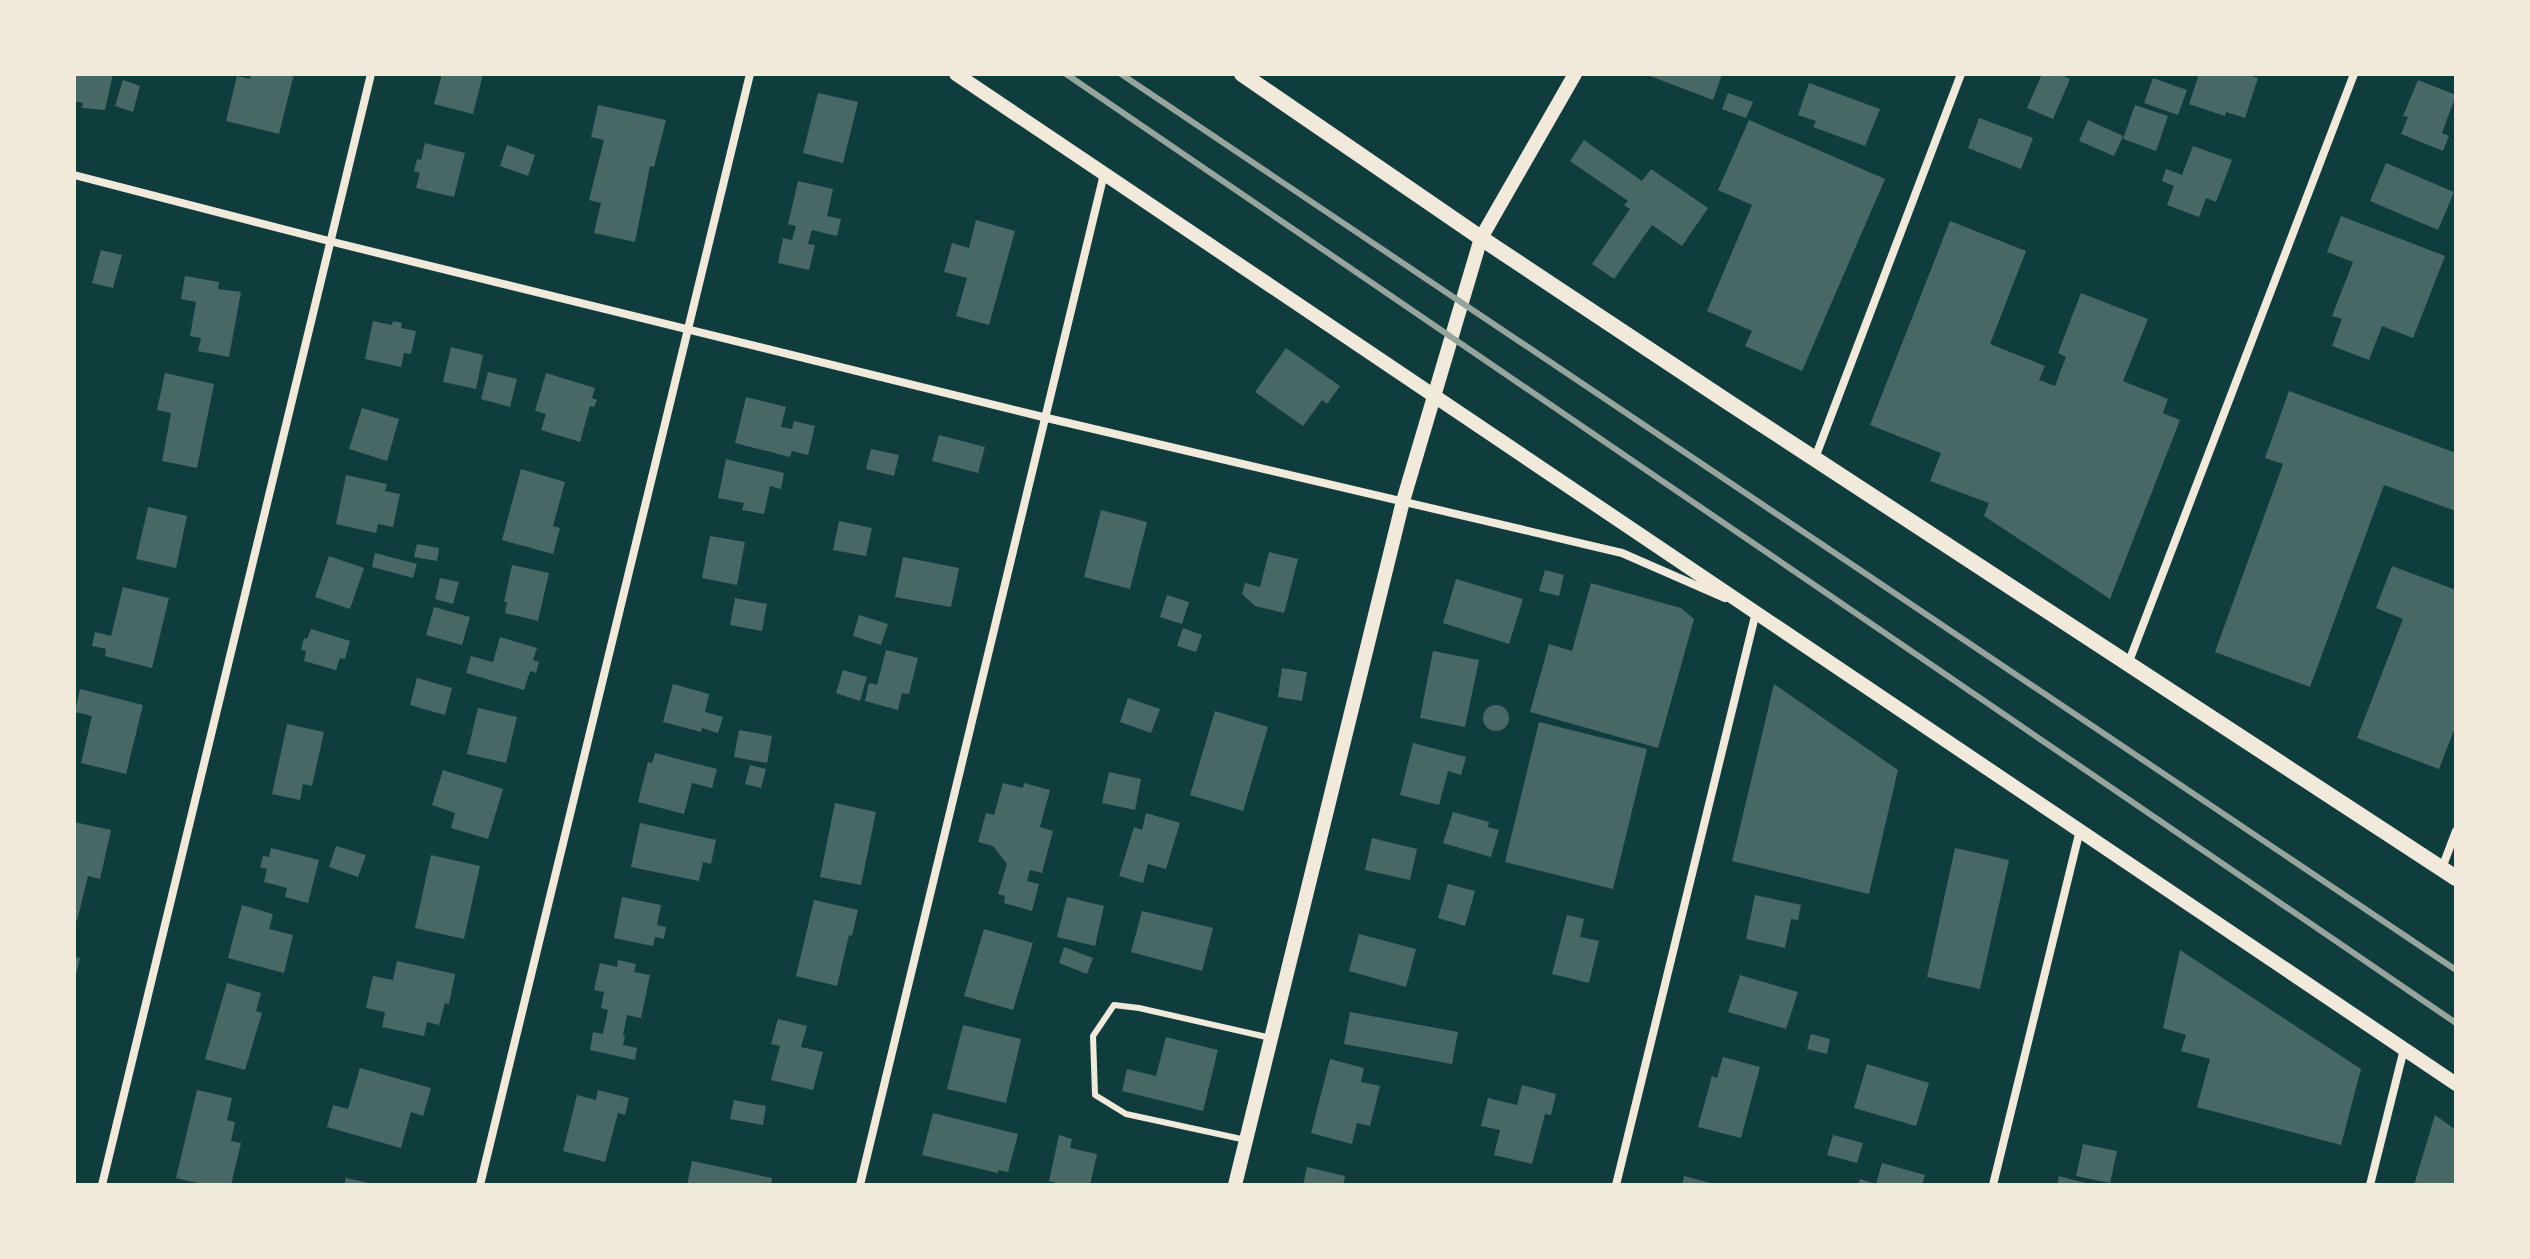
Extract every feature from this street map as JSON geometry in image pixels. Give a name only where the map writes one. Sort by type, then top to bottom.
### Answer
[{"type":"main road","points":[[1242,74],[1481,238],[2456,878]]},
{"type":"street","points":[[102,1185],[371,74]]},
{"type":"street","points":[[480,1185],[750,74]]},
{"type":"street","points":[[956,74],[2456,1084]]},
{"type":"street","points":[[1235,1185],[1403,501],[1432,396],[1481,238],[1575,74]]},
{"type":"street","points":[[1815,459],[1961,74]]},
{"type":"street","points":[[2128,664],[2354,74]]},
{"type":"street","points":[[860,1185],[1104,174]]},
{"type":"street","points":[[74,175],[1047,418],[1622,553],[1757,613]]},
{"type":"street","points":[[1616,1185],[1757,613]]},
{"type":"street","points":[[1993,1185],[2080,830]]},
{"type":"street","points":[[2442,869],[2456,831]]},
{"type":"street","points":[[2370,1185],[2404,1048]]},
{"type":"lane","points":[[1246,1140],[1126,1114],[1095,1095],[1093,1036],[1114,1005],[1271,1038]]},
{"type":"building","points":[[74,74],[113,74],[105,110],[82,108],[83,103],[74,101]]},
{"type":"building","points":[[251,74],[294,74],[279,134],[226,121],[237,76],[250,79]]},
{"type":"building","points":[[442,74],[483,74],[473,114],[434,104]]},
{"type":"building","points":[[1645,74],[1722,74],[1713,100]]},
{"type":"building","points":[[2042,74],[2058,74],[2070,79],[2053,119],[2027,108]]},
{"type":"building","points":[[2199,74],[2245,74],[2258,78],[2245,118],[2226,112],[2225,116],[2189,104]]},
{"type":"building","points":[[2153,78],[2187,90],[2178,115],[2144,103]]},
{"type":"building","points":[[123,80],[140,86],[133,112],[115,106]]},
{"type":"building","points":[[2418,80],[2456,95],[2442,133],[2449,136],[2443,151],[2401,134],[2408,117],[2403,116]]},
{"type":"building","points":[[1809,83],[1880,109],[1865,146],[1813,127],[1816,121],[1798,115]]},
{"type":"building","points":[[818,93],[858,102],[843,163],[803,153]]},
{"type":"building","points":[[1728,93],[1753,102],[1746,118],[1722,109]]},
{"type":"building","points":[[598,105],[666,120],[654,167],[650,166],[635,242],[594,233],[601,203],[589,200],[604,140],[591,137]]},
{"type":"building","points":[[2135,105],[2168,116],[2156,151],[2123,139]]},
{"type":"building","points":[[1979,118],[2033,138],[2021,169],[1968,148]]},
{"type":"building","points":[[1749,120],[1885,179],[1802,371],[1745,346],[1752,331],[1707,311],[1752,205],[1718,190]]},
{"type":"building","points":[[2088,120],[2123,136],[2114,156],[2079,141]]},
{"type":"building","points":[[1584,140],[1642,181],[1651,169],[1708,208],[1682,246],[1652,225],[1614,279],[1592,264],[1630,209],[1624,205],[1628,201],[1570,161]]},
{"type":"building","points":[[425,143],[465,153],[454,197],[416,188],[420,173],[414,171],[417,159],[421,160]]},
{"type":"building","points":[[507,145],[535,155],[528,176],[500,166]]},
{"type":"building","points":[[2193,146],[2232,160],[2216,202],[2206,198],[2199,217],[2167,205],[2174,186],[2162,181],[2166,169],[2182,175]]},
{"type":"building","points":[[2386,163],[2454,192],[2438,230],[2370,201]]},
{"type":"building","points":[[798,181],[833,189],[827,216],[841,219],[837,236],[812,230],[808,244],[815,245],[809,270],[778,263],[783,238],[792,240],[796,226],[788,224]]},
{"type":"building","points":[[2341,216],[2445,256],[2413,338],[2382,326],[2369,360],[2332,346],[2342,319],[2332,316],[2353,262],[2327,252]]},
{"type":"building","points":[[976,220],[1015,231],[989,325],[956,316],[967,278],[944,272],[952,243],[969,248]]},
{"type":"building","points":[[1950,221],[2026,251],[1990,344],[2045,366],[2039,380],[2055,386],[2066,357],[2058,353],[2081,293],[2148,319],[2123,381],[2168,399],[2163,413],[2180,420],[2110,599],[1984,516],[1989,503],[1930,481],[1941,453],[1870,425]]},
{"type":"building","points":[[101,250],[122,255],[113,288],[92,283]]},
{"type":"building","points":[[185,276],[219,282],[218,289],[241,292],[229,357],[198,351],[201,338],[190,336],[196,302],[181,299]]},
{"type":"building","points":[[373,321],[392,325],[393,321],[402,323],[401,328],[416,331],[411,354],[404,353],[401,367],[365,359]]},
{"type":"building","points":[[451,347],[483,355],[476,389],[443,382]]},
{"type":"building","points":[[1286,348],[1340,386],[1327,404],[1322,400],[1303,426],[1255,392]]},
{"type":"building","points":[[488,372],[517,379],[510,407],[481,399]]},
{"type":"building","points":[[165,373],[214,384],[197,468],[162,461],[171,413],[157,410]]},
{"type":"building","points":[[546,373],[595,388],[592,398],[597,400],[594,407],[590,406],[580,442],[541,430],[546,414],[535,411]]},
{"type":"building","points":[[2289,391],[2456,453],[2456,511],[2384,485],[2310,687],[2215,652],[2283,464],[2265,458]]},
{"type":"building","points":[[746,397],[786,407],[781,427],[792,429],[794,421],[815,426],[808,455],[792,451],[790,457],[735,443]]},
{"type":"building","points":[[362,408],[399,419],[387,461],[349,449]]},
{"type":"building","points":[[939,435],[985,447],[978,473],[932,461]]},
{"type":"building","points":[[871,449],[899,455],[894,476],[866,469]]},
{"type":"building","points":[[726,459],[784,473],[781,489],[770,486],[764,514],[742,510],[744,503],[718,498]]},
{"type":"building","points":[[521,469],[565,482],[553,526],[560,528],[553,554],[502,540]]},
{"type":"building","points":[[346,475],[387,484],[385,491],[400,494],[393,527],[378,524],[376,533],[336,524]]},
{"type":"building","points":[[148,507],[187,516],[176,568],[136,559]]},
{"type":"building","points":[[1101,510],[1147,522],[1130,589],[1084,577]]},
{"type":"building","points":[[839,521],[872,528],[866,556],[833,550]]},
{"type":"building","points":[[710,536],[745,542],[737,585],[702,578]]},
{"type":"building","points":[[417,544],[439,548],[437,561],[414,557]]},
{"type":"building","points":[[1269,552],[1298,559],[1284,613],[1255,606],[1242,594],[1245,583],[1260,587]]},
{"type":"building","points":[[375,553],[417,564],[413,578],[372,567]]},
{"type":"building","points":[[329,556],[364,568],[350,609],[315,597]]},
{"type":"building","points":[[903,557],[959,568],[951,607],[895,597]]},
{"type":"building","points":[[512,565],[549,573],[538,621],[505,613],[507,602],[504,602]]},
{"type":"building","points":[[2392,566],[2456,590],[2456,725],[2439,769],[2357,738],[2403,619],[2376,608]]},
{"type":"building","points":[[1545,570],[1564,575],[1559,596],[1539,591]]},
{"type":"building","points":[[440,578],[459,582],[453,604],[435,599]]},
{"type":"building","points":[[1456,579],[1523,599],[1509,644],[1443,623]]},
{"type":"building","points":[[1591,583],[1681,608],[1694,619],[1658,748],[1530,712],[1549,644],[1572,651]]},
{"type":"building","points":[[123,587],[169,598],[152,668],[105,656],[106,649],[92,646],[95,632],[111,636]]},
{"type":"building","points":[[1167,595],[1189,602],[1182,624],[1160,617]]},
{"type":"building","points":[[735,598],[767,604],[762,631],[730,625]]},
{"type":"building","points":[[434,607],[470,617],[462,645],[426,635]]},
{"type":"building","points":[[859,615],[888,624],[881,645],[853,636]]},
{"type":"building","points":[[1183,628],[1202,635],[1196,652],[1177,646]]},
{"type":"building","points":[[311,629],[350,641],[345,659],[340,658],[336,670],[304,661],[306,651],[301,650],[304,638],[307,639]]},
{"type":"building","points":[[500,637],[537,648],[533,660],[539,662],[536,673],[530,671],[524,690],[466,673],[471,656],[493,662]]},
{"type":"building","points":[[886,650],[918,658],[909,694],[902,693],[898,710],[865,701],[869,683],[877,685]]},
{"type":"building","points":[[1433,651],[1479,660],[1465,727],[1420,718]]},
{"type":"building","points":[[1282,668],[1307,672],[1302,701],[1278,697]]},
{"type":"building","points":[[843,670],[867,677],[860,701],[836,693]]},
{"type":"building","points":[[417,678],[452,688],[445,715],[410,705]]},
{"type":"building","points":[[673,684],[709,694],[705,712],[723,717],[718,733],[663,722]]},
{"type":"building","points":[[1774,684],[1898,770],[1869,894],[1732,861]]},
{"type":"building","points":[[80,689],[143,705],[126,774],[81,763],[92,716],[75,712]]},
{"type":"building","points":[[1128,698],[1160,709],[1151,733],[1120,722]]},
{"type":"building","points":[[1496,705],[1505,709],[1509,718],[1505,727],[1496,731],[1487,727],[1483,718],[1487,709]]},
{"type":"building","points":[[478,708],[517,717],[506,763],[467,754]]},
{"type":"building","points":[[1215,711],[1268,727],[1243,811],[1190,795]]},
{"type":"building","points":[[1539,722],[1647,749],[1613,889],[1505,862]]},
{"type":"building","points":[[287,724],[324,732],[312,786],[303,784],[300,800],[272,794]]},
{"type":"building","points":[[739,730],[772,736],[767,763],[734,757]]},
{"type":"building","points":[[1413,743],[1466,757],[1461,775],[1448,771],[1439,805],[1400,795]]},
{"type":"building","points":[[655,753],[717,769],[712,788],[692,783],[684,814],[638,802],[648,762],[652,763]]},
{"type":"building","points":[[750,765],[766,769],[761,788],[745,784]]},
{"type":"building","points":[[443,770],[503,789],[488,839],[451,828],[455,813],[432,805]]},
{"type":"building","points":[[1109,772],[1141,779],[1135,810],[1102,803]]},
{"type":"building","points":[[1003,783],[1023,788],[1024,783],[1050,790],[1040,827],[1053,831],[1042,873],[1030,870],[1027,881],[1039,884],[1032,911],[1004,903],[1005,896],[998,894],[1007,864],[993,846],[978,842],[986,813],[994,815]]},
{"type":"building","points":[[835,803],[876,812],[861,885],[820,877]]},
{"type":"building","points":[[1453,812],[1489,822],[1488,827],[1499,830],[1491,857],[1443,843]]},
{"type":"building","points":[[1146,813],[1180,823],[1166,869],[1148,864],[1143,883],[1119,876],[1134,827],[1142,830]]},
{"type":"building","points":[[74,822],[111,830],[100,879],[88,876],[77,921],[74,920]]},
{"type":"building","points":[[640,823],[716,840],[711,864],[703,862],[699,881],[631,867]]},
{"type":"building","points":[[1372,838],[1417,849],[1410,880],[1365,870]]},
{"type":"building","points":[[336,846],[366,855],[358,877],[329,867]]},
{"type":"building","points":[[271,848],[319,860],[308,903],[285,897],[287,888],[264,882],[267,869],[260,867],[263,856],[269,857]]},
{"type":"building","points":[[1955,848],[2009,860],[1980,989],[1927,977]]},
{"type":"building","points":[[431,855],[480,866],[464,939],[415,928]]},
{"type":"building","points":[[1448,884],[1475,891],[1465,926],[1438,918]]},
{"type":"building","points":[[1755,895],[1801,905],[1798,920],[1791,919],[1785,948],[1746,939]]},
{"type":"building","points":[[622,897],[661,905],[657,925],[666,927],[664,939],[655,937],[653,946],[614,938]]},
{"type":"building","points":[[1067,897],[1104,906],[1095,946],[1057,937]]},
{"type":"building","points":[[814,900],[858,910],[837,986],[796,976]]},
{"type":"building","points":[[242,905],[273,914],[269,929],[293,935],[284,973],[228,958]]},
{"type":"building","points":[[1142,911],[1213,928],[1202,971],[1131,952]]},
{"type":"building","points":[[1567,915],[1584,919],[1580,937],[1599,941],[1589,983],[1552,974]]},
{"type":"building","points":[[984,929],[1033,943],[1013,1010],[964,996]]},
{"type":"building","points":[[1359,934],[1416,949],[1406,987],[1349,971]]},
{"type":"building","points":[[1064,947],[1093,958],[1087,974],[1059,963]]},
{"type":"building","points":[[2180,950],[2361,1069],[2341,1145],[2197,1107],[2210,1059],[2181,1051],[2186,1035],[2163,1028]]},
{"type":"building","points":[[74,957],[80,958],[75,978],[74,978]]},
{"type":"building","points":[[618,960],[636,964],[634,972],[650,975],[641,1018],[627,1015],[623,1035],[623,1045],[637,1048],[635,1060],[590,1050],[593,1032],[603,1034],[608,1010],[601,1008],[604,992],[594,990],[600,963],[617,967]]},
{"type":"building","points":[[397,961],[455,974],[449,1004],[445,1003],[439,1025],[427,1022],[424,1036],[382,1027],[385,1012],[366,1008],[373,976],[393,980]]},
{"type":"building","points":[[1740,975],[1798,992],[1786,1029],[1728,1012]]},
{"type":"building","points":[[227,983],[261,993],[256,1011],[262,1013],[245,1070],[205,1059]]},
{"type":"building","points":[[1350,1012],[1458,1032],[1452,1064],[1344,1044]]},
{"type":"building","points":[[778,1019],[807,1026],[801,1047],[823,1052],[813,1090],[771,1080],[780,1046],[771,1044]]},
{"type":"building","points":[[963,1025],[1021,1039],[1006,1103],[947,1089]]},
{"type":"building","points":[[1811,1034],[1830,1039],[1827,1054],[1807,1049]]},
{"type":"building","points":[[1166,1037],[1218,1050],[1203,1111],[1122,1091],[1127,1069],[1156,1076]]},
{"type":"building","points":[[1723,1057],[1760,1067],[1741,1138],[1698,1127],[1712,1076],[1717,1078]]},
{"type":"building","points":[[1330,1059],[1364,1068],[1361,1082],[1380,1086],[1370,1126],[1357,1123],[1352,1144],[1311,1133]]},
{"type":"building","points":[[1867,1064],[1929,1083],[1916,1126],[1854,1108]]},
{"type":"building","points":[[360,1068],[431,1088],[423,1116],[411,1112],[401,1148],[327,1127],[333,1105],[348,1109]]},
{"type":"building","points":[[1522,1085],[1556,1094],[1551,1115],[1545,1114],[1532,1164],[1494,1155],[1500,1130],[1481,1126],[1488,1098],[1517,1105]]},
{"type":"building","points":[[197,1090],[232,1098],[227,1120],[235,1122],[231,1141],[241,1143],[231,1185],[206,1185],[176,1178]]},
{"type":"building","points":[[598,1090],[629,1098],[625,1115],[618,1113],[605,1162],[563,1151],[577,1095],[596,1100]]},
{"type":"building","points":[[734,1100],[766,1106],[763,1125],[730,1119]]},
{"type":"building","points":[[933,1113],[1018,1134],[1008,1172],[998,1170],[998,1173],[922,1155]]},
{"type":"building","points":[[2435,1115],[2456,1130],[2456,1185],[2414,1185]]},
{"type":"building","points":[[1059,1135],[1072,1139],[1070,1148],[1097,1154],[1090,1185],[1063,1185],[1049,1181]]},
{"type":"building","points":[[1833,1135],[1863,1143],[1857,1163],[1827,1155]]},
{"type":"building","points":[[2083,1144],[2117,1151],[2110,1183],[2076,1176]]},
{"type":"building","points":[[692,1161],[772,1178],[771,1185],[687,1185]]},
{"type":"building","points":[[1882,1163],[1925,1175],[1922,1185],[1858,1185],[1860,1179],[1876,1184]]},
{"type":"building","points":[[1307,1167],[1345,1176],[1343,1185],[1303,1185]]},
{"type":"building","points":[[1684,1176],[1714,1184],[1714,1185],[1682,1185]]},
{"type":"building","points":[[2059,1176],[2089,1184],[2057,1185]]},
{"type":"building","points":[[346,1178],[373,1184],[373,1185],[344,1185]]},
{"type":"railway","points":[[1066,74],[2456,1023]]},
{"type":"railway","points":[[1121,74],[2456,970]]}]
